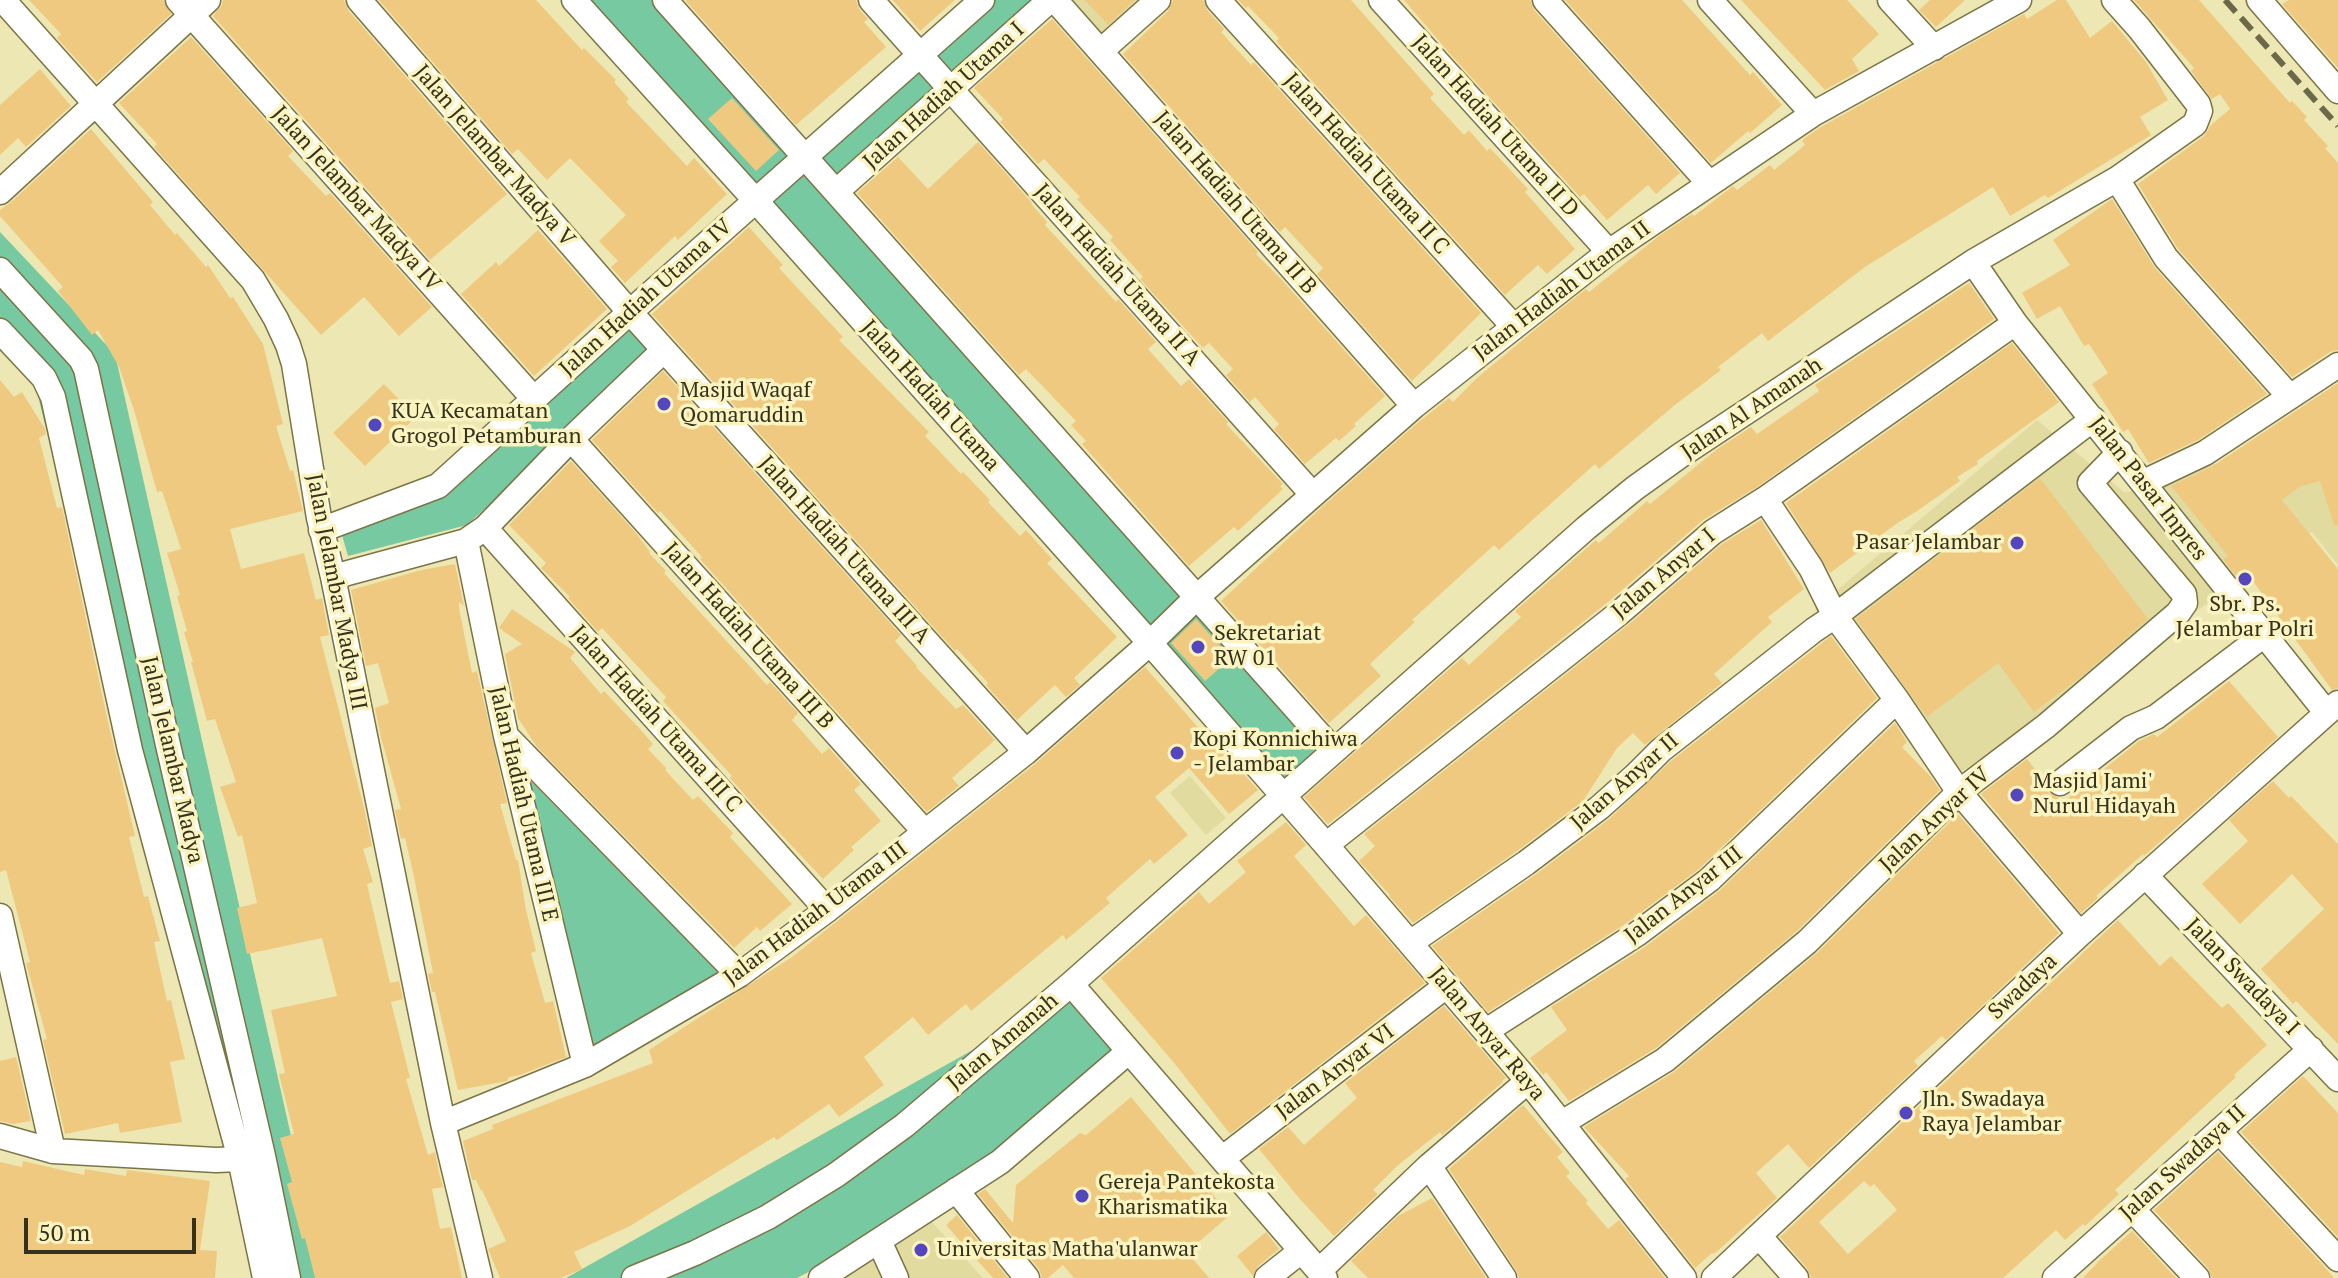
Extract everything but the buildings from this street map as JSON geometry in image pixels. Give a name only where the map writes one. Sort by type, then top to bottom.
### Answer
[{"type":"street","name":"Jalan Jelambar Madya III","points":[[3,0],[253,280],[288,345],[294,364],[321,530],[443,1123],[480,1278]]},
{"type":"street","name":"Jalan Jelambar Madya V","points":[[359,0],[630,312]]},
{"type":"street","name":"Jalan Hadiah Utama","points":[[574,0],[1150,643],[1282,795]]},
{"type":"street","points":[[665,0],[1333,750]]},
{"type":"street","name":"Jalan Hadiah Utama II A","points":[[871,0],[1313,495]]},
{"type":"street","name":"Jalan Hadiah Utama I","points":[[806,157],[982,0]]},
{"type":"street","name":"Jalan Hadiah Utama I","points":[[837,191],[1053,0]]},
{"type":"street","name":"Jalan Hadiah Utama II B","points":[[1053,0],[1102,50],[1414,406]]},
{"type":"street","points":[[1102,50],[1158,0]]},
{"type":"street","name":"Jalan Hadiah Utama II C","points":[[1218,0],[1514,327]]},
{"type":"street","name":"Jalan Hadiah Utama II D","points":[[1381,0],[1609,252]]},
{"type":"street","points":[[1545,0],[1709,183]]},
{"type":"street","points":[[1710,0],[1813,114]]},
{"type":"street","points":[[1890,0],[1934,48]]},
{"type":"street","name":"Jalan Hadiah Utama II","points":[[1150,643],[1197,597],[1414,406],[1609,252],[1813,114],[2019,0]]},
{"type":"street","name":"Jalan Al Amanah","points":[[1333,750],[1635,488],[1973,262],[2117,179],[2195,124],[2200,111],[2190,91],[2114,0]]},
{"type":"street","points":[[2259,0],[2338,91]]},
{"type":"street","points":[[0,192],[97,103],[193,5]]},
{"type":"street","name":"Jalan Jelambar Madya IV","points":[[193,5],[534,399]]},
{"type":"street","name":"Jalan Hadiah Utama IV","points":[[321,530],[438,486],[806,157]]},
{"type":"street","points":[[2117,179],[2166,258],[2290,397]]},
{"type":"street","name":"Jalan Pasar Inpres","points":[[1973,262],[2015,323],[2212,571],[2264,635],[2332,708]]},
{"type":"street","name":"Jalan Jelambar Madya","points":[[0,270],[84,364],[288,1278]]},
{"type":"street","name":"Jalan Hadiah Utama III A","points":[[630,312],[1026,752]]},
{"type":"street","name":"Jalan Anyar I","points":[[1326,845],[1618,614],[1713,532],[1765,499],[2015,323]]},
{"type":"street","name":"Jalan Jelambar Madya","points":[[0,331],[50,388],[130,750],[240,1159],[265,1278]]},
{"type":"street","points":[[333,577],[476,535],[664,350]]},
{"type":"street","points":[[2144,482],[2205,453],[2338,365]]},
{"type":"street","name":"Jalan Anyar II","points":[[1410,943],[1587,817],[1661,750],[2093,419]]},
{"type":"street","name":"Jalan Hadiah Utama III B","points":[[571,439],[925,832]]},
{"type":"street","points":[[2120,452],[2090,483],[2182,590],[2212,571]]},
{"type":"street","points":[[1765,499],[1811,568],[1835,616],[1959,792],[2080,934]]},
{"type":"street","name":"Jalan Hadiah Utama III E","points":[[476,535],[506,736],[585,1065]]},
{"type":"street","name":"Jalan Hadiah Utama III C","points":[[476,535],[827,910]]},
{"type":"street","name":"Jalan Anyar IV","points":[[1562,1123],[1665,1060],[1807,942],[1959,792],[2046,726],[2178,613],[2185,603],[2182,590]]},
{"type":"street","points":[[2060,783],[2131,728],[2156,717],[2264,635]]},
{"type":"street","name":"Jalan Hadiah Utama III","points":[[443,1123],[585,1065],[739,975],[827,910],[1026,752],[1150,643]]},
{"type":"street","points":[[120,705],[158,700]]},
{"type":"street","name":"Jalan Anyar III","points":[[1486,1031],[1637,934],[1709,880],[1897,700]]},
{"type":"street","name":"Swadaya","points":[[1714,1278],[2080,934],[2332,708]]},
{"type":"street","points":[[506,736],[739,975]]},
{"type":"street","points":[[130,750],[168,745]]},
{"type":"street","name":"Jalan Amanah","points":[[634,1278],[744,1230],[836,1175],[905,1125],[1071,984],[1333,750]]},
{"type":"street","name":"Jalan Anyar Raya","points":[[1282,795],[1528,1081],[1684,1278]]},
{"type":"street","name":"Jalan Swadaya I","points":[[2145,875],[2338,1079]]},
{"type":"street","points":[[0,916],[53,1151]]},
{"type":"street","points":[[1071,984],[1322,1275],[1429,1166],[1528,1081]]},
{"type":"street","name":"Jalan Anyar VI","points":[[1223,1158],[1446,986]]},
{"type":"street","name":"Jalan Swadaya II","points":[[2055,1278],[2311,1049]]},
{"type":"street","points":[[821,1278],[1000,1162],[1128,1052]]},
{"type":"street","points":[[2219,1131],[2338,1259]]},
{"type":"street","points":[[0,1136],[53,1151],[240,1159]]},
{"type":"street","points":[[1429,1166],[1504,1278]]},
{"type":"street","points":[[956,1190],[1027,1278]]},
{"type":"street","points":[[2132,1209],[2197,1278]]},
{"type":"street","points":[[1759,1236],[1796,1278]]},
{"type":"street","points":[[879,1241],[896,1278]]},
{"type":"street","points":[[1267,1278],[1301,1251]]},
{"type":"shaded area","points":[[1068,0],[1141,0],[1100,37]]},
{"type":"shaded area","points":[[2037,420],[2125,493],[2338,424],[2338,565],[2312,532],[1952,778],[1815,609]]},
{"type":"shaded area","points":[[1190,776],[1226,818],[1206,835],[1170,793]]},
{"type":"shaded area","name":"Universitas Matha'ulanwar","points":[[931,1221],[983,1278],[839,1278]]},
{"type":"green space","points":[[577,0],[660,0],[1323,747],[1281,786]]},
{"type":"green space","points":[[991,0],[1041,0],[838,186],[812,157]]},
{"type":"green space","points":[[0,232],[115,354],[323,1278],[256,1278],[36,388],[0,347]]},
{"type":"green space","points":[[629,320],[657,351],[467,525],[348,556],[342,535],[440,493]]},
{"type":"green space","points":[[527,777],[721,975],[594,1050]]},
{"type":"green space","points":[[1069,996],[1127,1070],[833,1259],[797,1278],[566,1278]]},
{"type":"railway","points":[[2225,0],[2338,126]]},
{"type":"place","name":"Masjid Waqaf Qomaruddin","points":[[664,404]]},
{"type":"place","name":"KUA Kecamatan Grogol Petamburan","points":[[375,425]]},
{"type":"place","name":"Pasar Jelambar","points":[[2017,543]]},
{"type":"place","name":"Sbr. Ps. Jelambar Polri","points":[[2245,579]]},
{"type":"place","name":"Sekretariat RW 01","points":[[1198,647]]},
{"type":"place","name":"Kopi Konnichiwa - Jelambar","points":[[1177,753]]},
{"type":"place","name":"Masjid Jami' Nurul Hidayah","points":[[2017,795]]},
{"type":"place","name":"Jln. Swadaya Raya Jelambar","points":[[1906,1113]]},
{"type":"place","name":"Gereja Pantekosta Kharismatika","points":[[1082,1196]]},
{"type":"place","name":"Universitas Matha'ulanwar","points":[[921,1250]]}]
